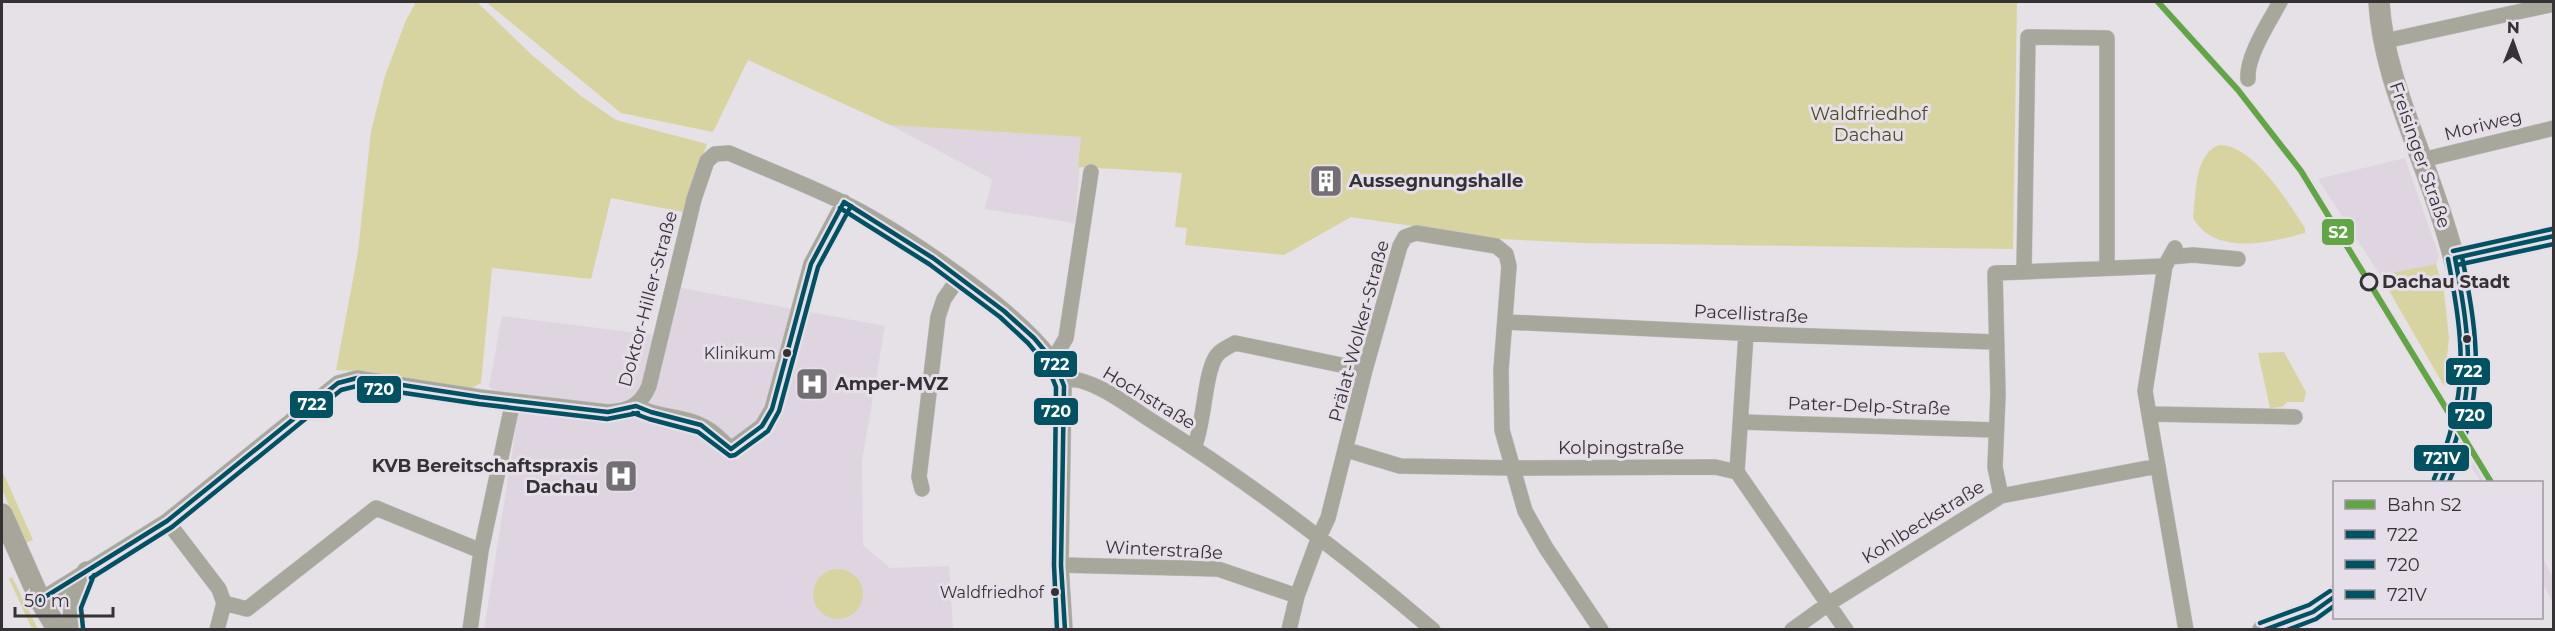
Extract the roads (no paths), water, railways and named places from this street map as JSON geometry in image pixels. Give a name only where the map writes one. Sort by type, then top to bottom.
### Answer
[{"type":"main road","name":"Freisinger Straße","points":[[2379,2],[2398,95],[2455,258],[2469,339],[2469,361],[2460,432],[2442,481]]},
{"type":"main road","points":[[2,514],[40,600],[58,630]]},
{"type":"main road","points":[[76,630],[73,606],[87,572]]},
{"type":"main road","points":[[2263,630],[2313,612],[2333,598]]},
{"type":"street","points":[[2248,79],[2247,71],[2258,44],[2280,2]]},
{"type":"street","points":[[2385,40],[2538,4],[2553,3]]},
{"type":"street","points":[[2024,270],[2028,37],[2107,38],[2107,268]]},
{"type":"street","name":"Moriweg","points":[[2422,160],[2553,128]]},
{"type":"street","name":"Doktor-Hiller-Straße","points":[[40,600],[167,520],[338,383],[357,378],[513,401],[608,412],[636,406],[642,401],[649,386],[694,199],[707,161],[716,154],[729,153],[844,202]]},
{"type":"street","points":[[1053,360],[1066,338],[1091,172]]},
{"type":"street","points":[[636,406],[649,413],[696,422],[712,431],[731,449],[762,426],[772,409],[811,264],[844,202],[960,276],[1002,309],[1053,360],[1063,378],[1061,565],[1065,630]]},
{"type":"street","name":"Prälat-Wolker-Straße","points":[[1289,630],[1297,596],[1318,537],[1328,518],[1347,450],[1365,370],[1400,246],[1405,237],[1416,233],[1496,246],[1506,254],[1509,266],[1501,370],[1502,430],[1526,511],[1546,548],[1601,630]]},
{"type":"street","points":[[2455,258],[2553,236]]},
{"type":"street","points":[[2001,496],[1995,467],[1998,394],[1995,273],[2107,268],[2193,255],[2238,259]]},
{"type":"street","points":[[2170,257],[2145,392],[2186,630]]},
{"type":"street","points":[[922,489],[920,477],[938,317],[944,299],[960,276]]},
{"type":"street","name":"Pacellistraße","points":[[1506,322],[1746,334],[1996,342]]},
{"type":"street","points":[[1746,334],[1737,472],[1846,630]]},
{"type":"street","points":[[1194,447],[1199,436],[1210,369],[1217,354],[1235,343],[1365,370]]},
{"type":"street","name":"Hochstraße","points":[[1063,378],[1071,378],[1090,385],[1194,447],[1318,537],[1433,630]]},
{"type":"street","points":[[470,630],[481,551],[513,401]]},
{"type":"street","points":[[2149,414],[2295,417]]},
{"type":"street","name":"Pater-Delp-Straße","points":[[1742,422],[1996,430]]},
{"type":"street","name":"Kolpingstraße","points":[[1347,450],[1400,466],[1512,468],[1715,466],[1737,472]]},
{"type":"street","name":"Kohlbeckstraße","points":[[1792,630],[1828,604],[2001,496],[2158,466]]},
{"type":"street","points":[[224,603],[247,609],[376,508],[481,551]]},
{"type":"street","points":[[167,520],[219,589],[224,603],[217,630]]},
{"type":"street","name":"Winterstraße","points":[[1061,565],[1218,569],[1297,596]]},
{"type":"rail line","name":"S2","points":[[2158,2],[2238,90],[2301,171],[2490,481]]},
{"type":"place","name":"Aussegnungshalle","points":[[1326,181]]},
{"type":"place","name":"Dachau Stadt","points":[[2369,282]]},
{"type":"place","name":"Klinikum","points":[[787,353]]},
{"type":"place","name":"Amper-MVZ","points":[[812,384]]},
{"type":"place","name":"KVB Bereitschaftspraxis Dachau","points":[[621,476]]},
{"type":"place","name":"Waldfriedhof","points":[[1055,592]]},
{"type":"park label","name":"Waldfriedhof Dachau","points":[[1869,124]]}]
